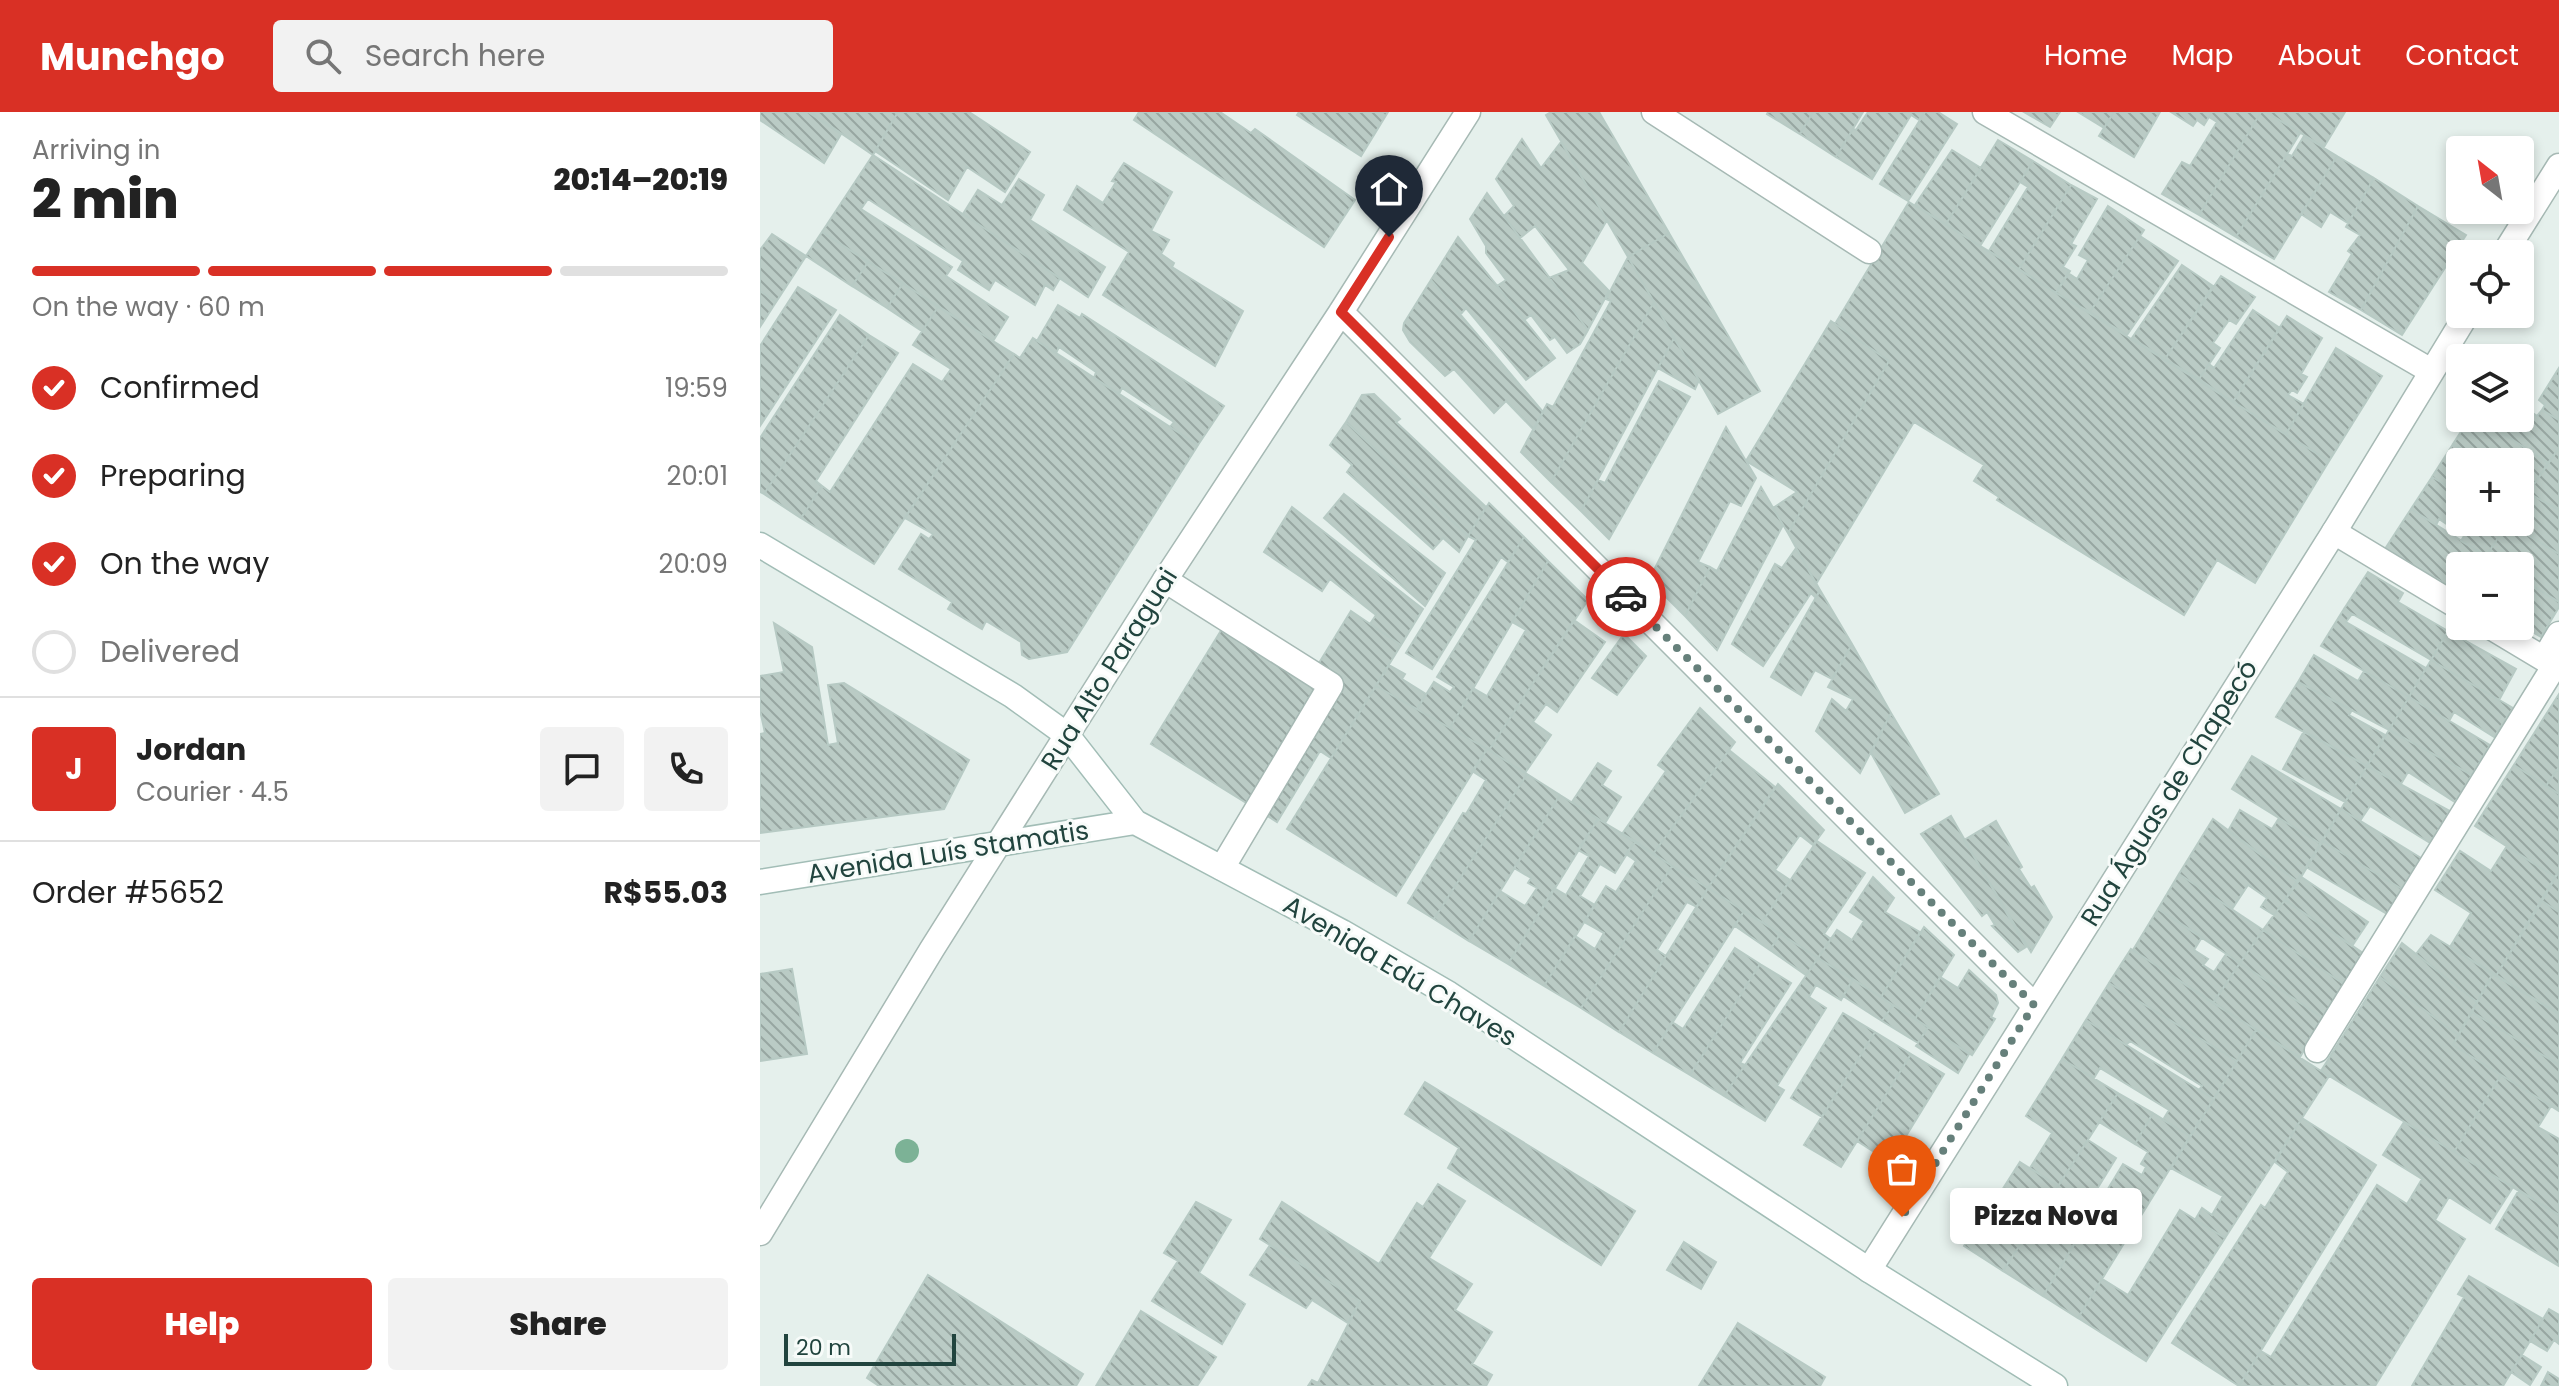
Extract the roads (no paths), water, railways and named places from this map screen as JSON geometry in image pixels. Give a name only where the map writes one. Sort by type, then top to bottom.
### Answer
[{"type":"street","name":"Rua Alto Paraguai","points":[[760,1233],[932,949],[1067,735],[1468,112]]},
{"type":"street","points":[[1654,112],[1869,251]]},
{"type":"street","points":[[1985,112],[2431,371]]},
{"type":"street","points":[[2513,240],[2559,166]]},
{"type":"street","points":[[1341,312],[2034,1005]]},
{"type":"street","name":"Rua Águas de Chapecó","points":[[1869,1270],[2334,532],[2458,328]]},
{"type":"street","points":[[2334,532],[2446,600]]},
{"type":"street","name":"Avenida Edú Chaves","points":[[760,545],[1013,696],[1067,735],[1135,822],[1342,932],[1449,994],[1869,1270],[2055,1386]]},
{"type":"street","points":[[1165,580],[1331,685],[1222,868]]},
{"type":"street","points":[[2317,1050],[2552,664],[2559,634]]},
{"type":"street","points":[[2512,640],[2552,664]]},
{"type":"street","name":"Avenida Luís Stamatis","points":[[760,882],[1135,822]]},
{"type":"place","name":"Pizza Nova","points":[[1902,1217]]}]
